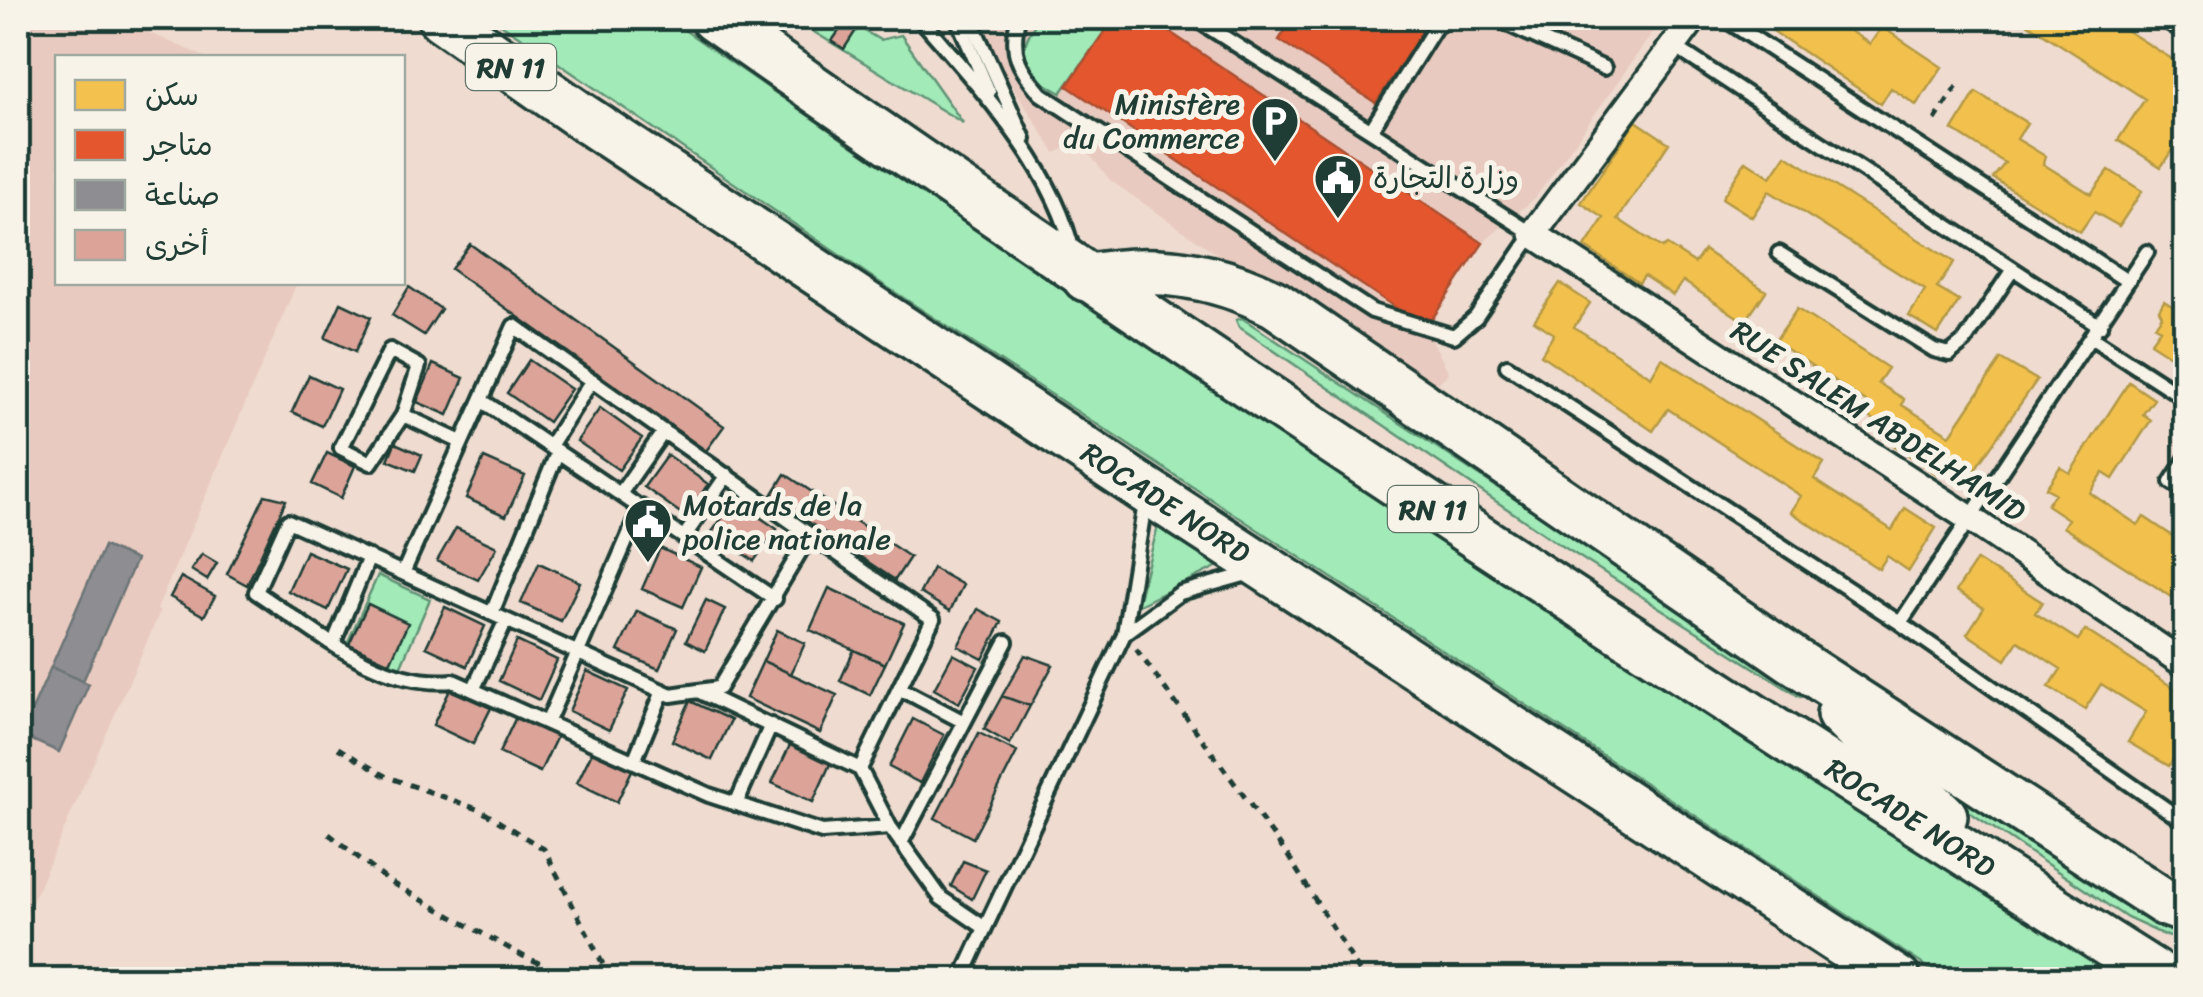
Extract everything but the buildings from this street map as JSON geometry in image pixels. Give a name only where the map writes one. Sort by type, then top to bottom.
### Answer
[{"type":"highway","name":"ROCADE NORD","points":[[441,18],[581,116],[1147,490],[1891,975]]},
{"type":"highway","name":"ROCADE NORD","points":[[713,18],[1081,274],[1594,616],[2166,980]]},
{"type":"highway","points":[[1081,274],[1137,270],[1192,274],[1275,304],[1794,660],[2147,891],[2186,910]]},
{"type":"highway","points":[[1794,660],[1840,714],[2014,884]]},
{"type":"highway","points":[[2101,939],[2186,954]]},
{"type":"street","points":[[1533,234],[1694,18]]},
{"type":"street","points":[[2173,18],[2186,26]]},
{"type":"street","name":"RUE SALEM ABDELHAMID","points":[[1533,234],[2186,664]]},
{"type":"lane","points":[[920,18],[996,108],[1042,178]]},
{"type":"lane","points":[[957,18],[996,108]]},
{"type":"lane","points":[[970,18],[1062,216],[1081,274]]},
{"type":"lane","points":[[1018,18],[1012,42],[1022,72],[1041,94],[1372,311],[1454,336],[1476,316],[1533,234],[1194,18]]},
{"type":"lane","points":[[1370,130],[1436,26],[1453,18]]},
{"type":"lane","points":[[1494,18],[1604,68]]},
{"type":"lane","points":[[1722,18],[2127,282]]},
{"type":"lane","points":[[1672,45],[2013,268],[2186,399]]},
{"type":"lane","points":[[1900,623],[1972,520],[2146,252]]},
{"type":"lane","points":[[1779,253],[1934,350],[1949,354],[1965,341],[2013,268]]},
{"type":"lane","points":[[403,573],[514,326],[933,619],[860,769]]},
{"type":"lane","points":[[390,350],[418,366],[403,415],[371,463],[341,448],[390,350]]},
{"type":"lane","points":[[1507,366],[1900,623],[2186,823]]},
{"type":"lane","points":[[492,613],[554,448],[592,380]]},
{"type":"lane","points":[[481,400],[775,599]]},
{"type":"lane","points":[[403,415],[460,442]]},
{"type":"lane","points":[[620,494],[664,431]]},
{"type":"lane","points":[[2186,459],[2171,482],[2186,492]]},
{"type":"lane","points":[[684,537],[727,476]]},
{"type":"lane","points":[[961,980],[1124,634],[1147,490]]},
{"type":"lane","points":[[548,723],[641,507]]},
{"type":"lane","points":[[810,534],[719,688],[700,692],[671,695],[288,521],[256,592],[372,668],[427,683],[453,681],[736,804],[822,832],[890,828]]},
{"type":"lane","points":[[334,642],[369,558]]},
{"type":"lane","points":[[1124,634],[1180,592],[1268,569]]},
{"type":"lane","points":[[474,690],[506,620]]},
{"type":"lane","points":[[902,843],[1006,642]]},
{"type":"lane","points":[[901,689],[964,722]]},
{"type":"lane","points":[[634,762],[663,691]]},
{"type":"lane","points":[[700,692],[860,769],[890,828],[940,898],[985,928]]},
{"type":"lane","points":[[736,804],[771,725]]},
{"type":"path","points":[[1935,120],[1961,80]]},
{"type":"path","points":[[1124,634],[1288,856],[1365,980]]},
{"type":"path","points":[[338,748],[386,776],[480,810],[544,849],[612,980]]},
{"type":"path","points":[[330,834],[388,881],[524,956],[578,980]]},
{"type":"shaded area","points":[[18,18],[115,18],[200,55],[55,55],[55,285],[296,285],[157,609],[160,612],[18,934]]},
{"type":"shaded area","name":"وزارة التجارة","points":[[994,18],[1663,18],[1536,197],[1483,243],[1426,328],[1449,373],[1424,396],[1111,181],[1079,142],[1055,153],[981,36]]},
{"type":"green space","points":[[492,18],[667,18],[867,156],[1592,636],[2124,979],[1945,979],[876,280]]},
{"type":"green space","points":[[791,18],[843,18],[880,40],[901,35],[963,123]]},
{"type":"green space","points":[[1039,18],[1114,18],[1061,93],[1037,77],[1025,62],[1025,43]]},
{"type":"green space","points":[[1242,318],[1804,691],[1806,696],[1800,697],[1556,542],[1239,327],[1236,320]]},
{"type":"green space","points":[[1158,526],[1218,566],[1137,606]]},
{"type":"green space","points":[[378,575],[430,599],[399,670],[347,644]]},
{"type":"green space","points":[[1906,746],[2185,922],[2185,934],[2180,938],[2162,934],[2127,918],[1904,768]]},
{"type":"place","name":"Ministère du Commerce","points":[[1275,164]]},
{"type":"place","name":"وزارة التجارة","points":[[1338,220]]},
{"type":"place","name":"Motards de la police nationale","points":[[648,564]]}]
